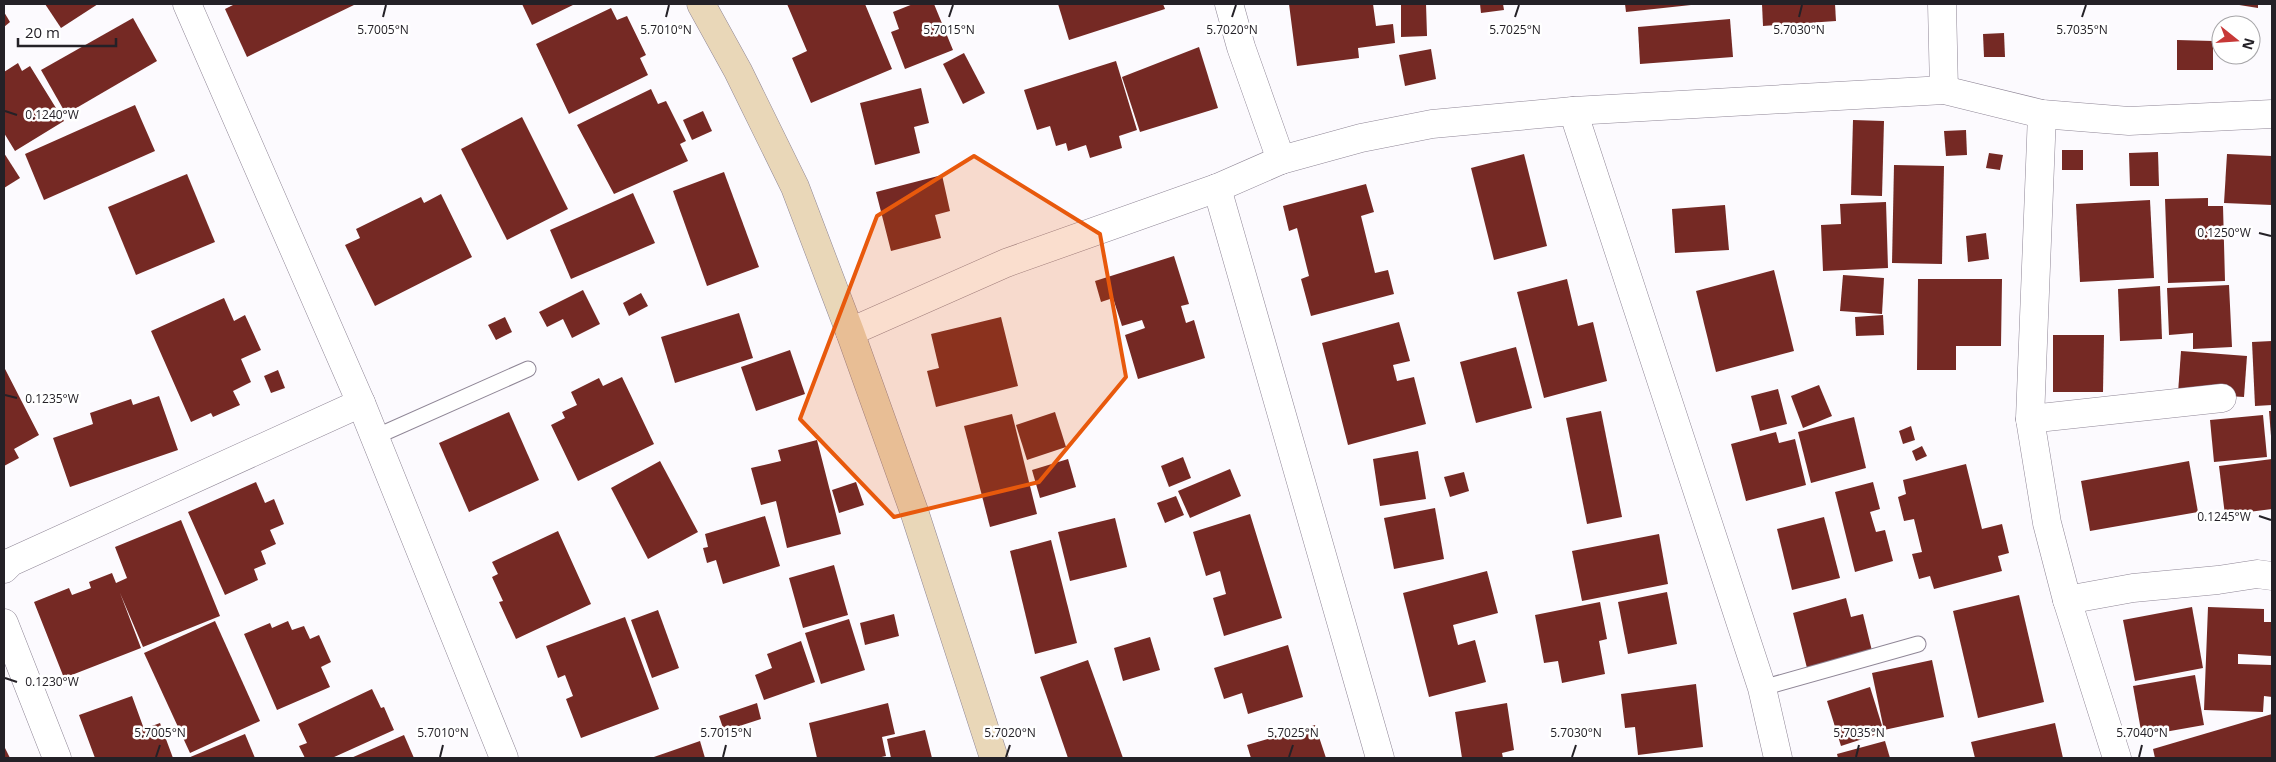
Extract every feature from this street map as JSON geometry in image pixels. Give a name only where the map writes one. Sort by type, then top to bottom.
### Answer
[{"type":"street","points":[[187,4],[361,403],[504,758]]},
{"type":"street","points":[[701,4],[738,71],[795,187],[850,332],[915,514],[994,758]]},
{"type":"street","points":[[1229,4],[1241,47],[1282,160]]},
{"type":"street","points":[[1942,4],[1944,90]]},
{"type":"street","points":[[850,332],[1006,263],[1217,188],[1282,160],[1361,138],[1432,124],[1573,111],[1728,104],[1944,90],[2042,114],[2129,121],[2272,114]]},
{"type":"street","points":[[1573,111],[1762,688],[1778,758]]},
{"type":"street","points":[[2042,114],[2030,419],[2046,523],[2067,600],[2117,758]]},
{"type":"street","points":[[1217,188],[1380,758]]},
{"type":"street","points":[[2030,419],[2222,398]]},
{"type":"street","points":[[4,569],[11,562],[361,403]]},
{"type":"street","points":[[2067,600],[2133,588],[2218,580],[2257,574],[2272,576]]},
{"type":"street","points":[[4,623],[57,758]]},
{"type":"lane","points":[[375,437],[528,370]]},
{"type":"lane","points":[[1762,688],[1918,644]]},
{"type":"highlighted area","points":[[974,156],[1100,234],[1126,377],[1039,482],[894,517],[800,419],[877,216]]},
{"type":"building","points":[[45,4],[98,4],[61,28]]},
{"type":"building","points":[[235,4],[356,4],[247,57],[225,9]]},
{"type":"building","points":[[522,4],[575,4],[532,25]]},
{"type":"building","points":[[787,4],[865,4],[892,69],[811,103],[792,58],[807,51]]},
{"type":"building","points":[[913,4],[934,4],[953,50],[905,69],[891,32],[899,29],[893,12]]},
{"type":"building","points":[[1058,4],[1163,4],[1165,9],[1069,40]]},
{"type":"building","points":[[1289,4],[1373,4],[1376,26],[1393,24],[1395,43],[1358,48],[1359,58],[1297,66]]},
{"type":"building","points":[[1401,4],[1426,4],[1427,36],[1401,37]]},
{"type":"building","points":[[1480,4],[1503,4],[1504,10],[1481,13]]},
{"type":"building","points":[[1625,4],[1691,4],[1691,5],[1626,12]]},
{"type":"building","points":[[1762,4],[1835,4],[1836,21],[1763,26]]},
{"type":"building","points":[[2233,4],[2258,4],[2258,8]]},
{"type":"building","points":[[611,8],[617,20],[627,16],[646,55],[640,58],[648,75],[569,114],[536,44]]},
{"type":"building","points":[[4,12],[10,22],[4,27]]},
{"type":"building","points":[[133,18],[157,61],[66,114],[41,70]]},
{"type":"building","points":[[1730,19],[1733,57],[1640,64],[1638,27]]},
{"type":"building","points":[[2004,33],[2005,57],[1984,57],[1983,34]]},
{"type":"building","points":[[2177,40],[2211,41],[2211,65],[2213,65],[2213,70],[2177,70]]},
{"type":"building","points":[[1199,47],[1218,108],[1140,132],[1122,77]]},
{"type":"building","points":[[1431,49],[1436,79],[1405,86],[1399,55]]},
{"type":"building","points":[[964,53],[985,93],[963,104],[943,64]]},
{"type":"building","points":[[1116,61],[1137,130],[1119,136],[1122,148],[1090,158],[1086,145],[1068,151],[1066,143],[1056,146],[1050,126],[1037,130],[1024,90]]},
{"type":"building","points":[[18,63],[22,71],[30,66],[64,121],[15,151],[4,133],[4,72]]},
{"type":"building","points":[[921,88],[929,123],[914,127],[920,153],[875,165],[860,103]]},
{"type":"building","points":[[651,89],[658,104],[666,101],[686,141],[680,144],[688,161],[614,194],[577,125]]},
{"type":"building","points":[[135,105],[155,151],[44,200],[25,154]]},
{"type":"building","points":[[703,111],[712,131],[692,140],[683,120]]},
{"type":"building","points":[[522,117],[568,209],[507,240],[461,149]]},
{"type":"building","points":[[1853,120],[1884,121],[1882,196],[1851,195]]},
{"type":"building","points":[[1966,130],[1967,155],[1946,156],[1944,131]]},
{"type":"building","points":[[2062,150],[2083,150],[2083,170],[2062,170]]},
{"type":"building","points":[[2158,152],[2159,186],[2130,186],[2129,153]]},
{"type":"building","points":[[4,153],[20,178],[4,188]]},
{"type":"building","points":[[1989,153],[2003,155],[2000,170],[1986,168]]},
{"type":"building","points":[[1524,154],[1547,246],[1494,260],[1471,168]]},
{"type":"building","points":[[2227,154],[2272,156],[2272,205],[2224,203]]},
{"type":"building","points":[[1894,165],[1944,166],[1942,264],[1892,263]]},
{"type":"building","points":[[724,172],[759,267],[707,286],[673,191]]},
{"type":"building","points":[[187,174],[215,242],[136,275],[108,207]]},
{"type":"building","points":[[942,175],[950,211],[935,215],[941,238],[891,251],[876,192]]},
{"type":"building","points":[[1366,184],[1374,212],[1361,216],[1375,273],[1388,270],[1394,294],[1311,316],[1301,279],[1309,276],[1297,228],[1289,231],[1283,206]]},
{"type":"building","points":[[633,193],[655,243],[571,279],[550,230]]},
{"type":"building","points":[[441,194],[472,257],[375,306],[345,245],[360,238],[356,229],[421,197],[424,203]]},
{"type":"building","points":[[2208,198],[2208,206],[2223,206],[2225,281],[2168,283],[2165,199]]},
{"type":"building","points":[[2150,200],[2154,278],[2080,282],[2076,204]]},
{"type":"building","points":[[1886,202],[1888,268],[1823,271],[1821,225],[1841,224],[1840,204]]},
{"type":"building","points":[[1725,205],[1729,250],[1675,253],[1672,209]]},
{"type":"building","points":[[1986,233],[1989,259],[1968,262],[1966,236]]},
{"type":"building","points":[[1174,256],[1189,304],[1181,306],[1186,323],[1194,320],[1205,358],[1138,379],[1125,335],[1145,328],[1142,320],[1122,326],[1113,298],[1101,302],[1095,281]]},
{"type":"building","points":[[1774,270],[1794,351],[1716,372],[1696,291]]},
{"type":"building","points":[[1843,275],[1884,278],[1882,314],[1840,311]]},
{"type":"building","points":[[1567,279],[1578,326],[1593,322],[1607,381],[1544,398],[1517,292]]},
{"type":"building","points":[[1918,279],[2002,279],[2001,346],[1956,346],[1956,370],[1917,370]]},
{"type":"building","points":[[2229,285],[2232,347],[2193,349],[2193,333],[2169,335],[2167,288]]},
{"type":"building","points":[[2160,286],[2162,339],[2120,341],[2118,289]]},
{"type":"building","points":[[583,290],[600,324],[572,338],[563,319],[547,327],[539,312]]},
{"type":"building","points":[[641,293],[648,306],[629,316],[623,303]]},
{"type":"building","points":[[224,298],[234,321],[245,315],[261,350],[241,359],[251,382],[233,391],[240,405],[213,417],[211,413],[191,422],[151,331]]},
{"type":"building","points":[[739,313],[753,358],[675,383],[661,337]]},
{"type":"building","points":[[1883,315],[1884,335],[1856,336],[1855,317]]},
{"type":"building","points":[[505,317],[512,332],[496,340],[488,325]]},
{"type":"building","points":[[1001,317],[1018,386],[936,407],[927,371],[939,368],[931,334]]},
{"type":"building","points":[[1399,322],[1410,361],[1393,365],[1397,381],[1414,377],[1426,424],[1348,445],[1322,343]]},
{"type":"building","points":[[2053,335],[2104,335],[2103,392],[2053,392]]},
{"type":"building","points":[[2272,341],[2272,405],[2255,406],[2252,342]]},
{"type":"building","points":[[1516,347],[1532,408],[1476,423],[1460,362]]},
{"type":"building","points":[[790,350],[805,394],[756,411],[741,367]]},
{"type":"building","points":[[2181,351],[2247,356],[2244,397],[2178,393]]},
{"type":"building","points":[[4,367],[39,435],[14,449],[19,458],[4,466]]},
{"type":"building","points":[[278,370],[285,388],[271,393],[264,376]]},
{"type":"building","points":[[622,377],[654,444],[578,481],[551,425],[565,418],[562,412],[577,405],[571,392],[599,378],[603,386]]},
{"type":"building","points":[[1819,385],[1832,416],[1803,428],[1791,396]]},
{"type":"building","points":[[1778,389],[1787,424],[1760,431],[1751,396]]},
{"type":"building","points":[[159,396],[178,450],[70,487],[53,438],[93,424],[90,413],[131,399],[133,405]]},
{"type":"building","points":[[1601,411],[1622,517],[1587,524],[1566,418]]},
{"type":"building","points":[[2269,411],[2272,411],[2272,436],[2271,436]]},
{"type":"building","points":[[509,412],[539,480],[469,512],[439,443]]},
{"type":"building","points":[[1055,412],[1066,447],[1027,460],[1016,425]]},
{"type":"building","points":[[1012,414],[1037,514],[990,527],[964,426]]},
{"type":"building","points":[[2263,415],[2267,457],[2214,462],[2210,420]]},
{"type":"building","points":[[1854,417],[1866,468],[1811,483],[1798,432]]},
{"type":"building","points":[[1911,426],[1915,440],[1903,444],[1899,431]]},
{"type":"building","points":[[1776,432],[1779,443],[1795,439],[1806,485],[1746,501],[1731,444]]},
{"type":"building","points":[[817,440],[841,534],[787,548],[776,501],[761,505],[751,468],[781,461],[778,450]]},
{"type":"building","points":[[1922,446],[1927,456],[1916,461],[1912,451]]},
{"type":"building","points":[[1418,451],[1426,499],[1380,506],[1373,459]]},
{"type":"building","points":[[1183,457],[1191,478],[1169,487],[1161,466]]},
{"type":"building","points":[[1068,459],[1076,487],[1040,498],[1032,470]]},
{"type":"building","points":[[2272,459],[2272,509],[2225,515],[2219,466]]},
{"type":"building","points":[[660,461],[698,532],[648,559],[611,488]]},
{"type":"building","points":[[2189,461],[2198,512],[2090,531],[2081,481]]},
{"type":"building","points":[[1966,464],[1982,529],[2002,524],[2009,553],[1998,556],[2002,571],[1934,589],[1930,576],[1919,579],[1912,554],[1922,552],[1914,519],[1904,521],[1898,497],[1906,494],[1903,480]]},
{"type":"building","points":[[1230,469],[1241,496],[1190,518],[1178,491]]},
{"type":"building","points":[[1464,472],[1469,491],[1450,497],[1444,477]]},
{"type":"building","points":[[256,482],[265,503],[274,499],[284,524],[270,530],[276,544],[261,551],[266,564],[254,569],[258,580],[225,595],[188,512]]},
{"type":"building","points":[[856,482],[864,505],[839,513],[832,490]]},
{"type":"building","points":[[1873,482],[1880,509],[1870,512],[1876,532],[1885,530],[1893,561],[1855,572],[1835,492]]},
{"type":"building","points":[[1176,496],[1184,515],[1165,523],[1157,503]]},
{"type":"building","points":[[1435,508],[1444,559],[1394,569],[1384,518]]},
{"type":"building","points":[[1250,514],[1282,618],[1224,636],[1213,598],[1226,594],[1220,571],[1206,576],[1193,532]]},
{"type":"building","points":[[765,516],[780,566],[723,584],[716,560],[707,563],[703,548],[708,547],[705,534]]},
{"type":"building","points":[[1824,517],[1840,578],[1792,590],[1777,529]]},
{"type":"building","points":[[1115,518],[1127,567],[1070,581],[1058,532]]},
{"type":"building","points":[[181,520],[220,616],[143,647],[120,593],[141,648],[64,678],[34,602],[69,588],[72,595],[91,588],[89,582],[112,573],[116,583],[127,578],[115,547]]},
{"type":"building","points":[[558,531],[591,604],[516,639],[499,602],[503,601],[492,577],[498,574],[492,562]]},
{"type":"building","points":[[1659,534],[1668,584],[1582,601],[1572,551]]},
{"type":"building","points":[[1051,540],[1077,643],[1035,654],[1010,551]]},
{"type":"building","points":[[834,565],[848,615],[803,628],[789,578]]},
{"type":"building","points":[[1487,571],[1498,613],[1453,625],[1458,645],[1475,640],[1486,682],[1429,697],[1403,593]]},
{"type":"building","points":[[1667,592],[1677,644],[1628,654],[1618,602]]},
{"type":"building","points":[[2019,595],[2044,702],[1978,718],[1953,611]]},
{"type":"building","points":[[1846,598],[1851,617],[1863,614],[1872,651],[1807,668],[1793,613]]},
{"type":"building","points":[[1600,602],[1607,639],[1599,641],[1605,674],[1562,683],[1558,661],[1544,663],[1535,615]]},
{"type":"building","points":[[2192,607],[2203,668],[2135,681],[2123,620]]},
{"type":"building","points":[[2208,607],[2264,609],[2264,622],[2272,622],[2272,656],[2238,654],[2238,664],[2272,665],[2272,697],[2264,696],[2263,712],[2204,710]]},
{"type":"building","points":[[658,610],[679,668],[652,678],[631,620]]},
{"type":"building","points":[[894,614],[899,636],[865,645],[860,623]]},
{"type":"building","points":[[625,617],[659,709],[581,738],[566,699],[573,696],[565,675],[558,678],[546,646]]},
{"type":"building","points":[[849,619],[865,670],[821,684],[805,633]]},
{"type":"building","points":[[215,621],[260,721],[190,753],[144,653]]},
{"type":"building","points":[[288,621],[292,630],[304,626],[310,639],[319,635],[331,662],[321,667],[330,687],[277,710],[244,634],[270,623],[272,628]]},
{"type":"building","points":[[1150,637],[1160,670],[1123,681],[1114,648]]},
{"type":"building","points":[[801,641],[815,682],[764,700],[755,675],[772,668],[767,654]]},
{"type":"building","points":[[1288,645],[1303,697],[1248,714],[1242,693],[1224,699],[1214,668]]},
{"type":"building","points":[[1088,660],[1123,758],[1068,758],[1040,677]]},
{"type":"building","points":[[1932,660],[1944,717],[1884,730],[1872,673]]},
{"type":"building","points":[[2195,675],[2204,725],[2142,736],[2133,686]]},
{"type":"building","points":[[1696,684],[1703,747],[1638,755],[1635,727],[1625,728],[1621,694]]},
{"type":"building","points":[[1870,687],[1884,732],[1841,746],[1827,701]]},
{"type":"building","points":[[372,689],[381,708],[384,707],[394,730],[332,758],[305,758],[299,746],[307,743],[298,724]]},
{"type":"building","points":[[132,696],[144,729],[160,723],[173,758],[95,758],[79,715]]},
{"type":"building","points":[[757,703],[761,719],[724,731],[719,716]]},
{"type":"building","points":[[888,703],[895,734],[882,737],[886,756],[877,758],[817,758],[809,723]]},
{"type":"building","points":[[1507,703],[1514,750],[1502,753],[1503,758],[1462,758],[1455,712]]},
{"type":"building","points":[[2272,714],[2272,758],[2155,758],[2153,749]]},
{"type":"building","points":[[2055,723],[2063,758],[1975,758],[1971,742]]},
{"type":"building","points":[[1315,725],[1326,758],[1251,758],[1247,745]]},
{"type":"building","points":[[925,730],[932,758],[891,758],[887,739]]},
{"type":"building","points":[[245,734],[255,758],[188,758]]},
{"type":"building","points":[[404,735],[414,758],[351,758]]},
{"type":"building","points":[[700,741],[705,758],[651,758]]},
{"type":"building","points":[[1885,741],[1890,758],[1838,758],[1837,754]]},
{"type":"building","points":[[5,748],[10,758],[4,758]]}]
